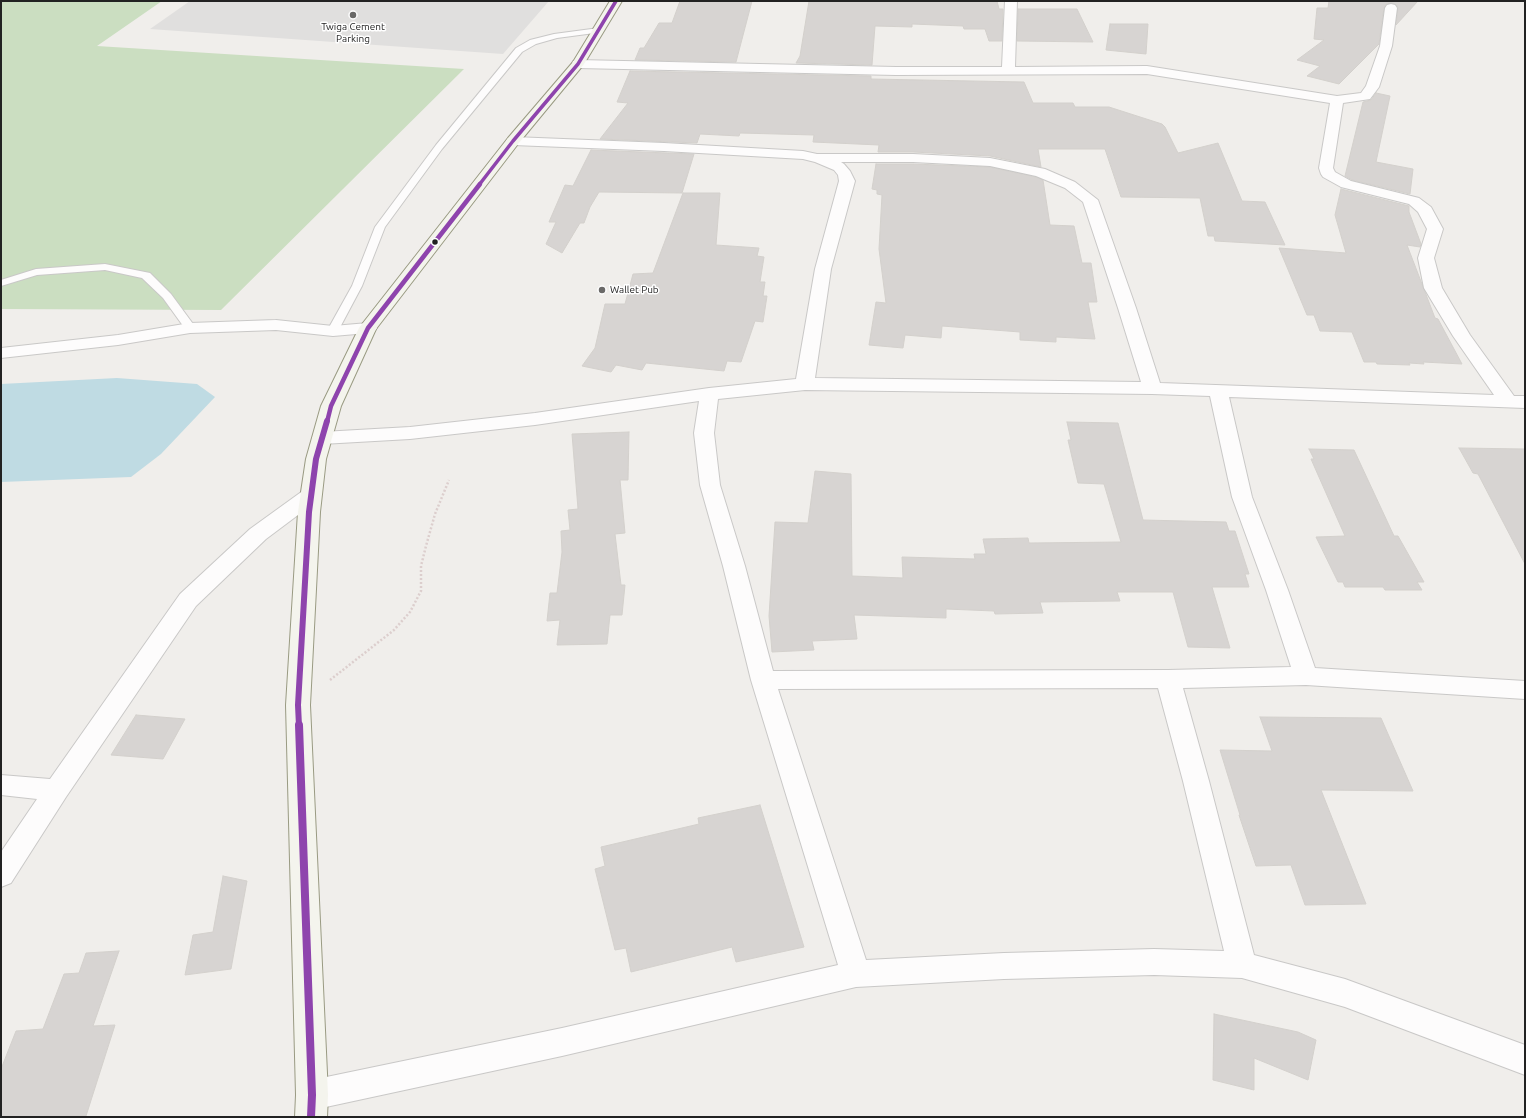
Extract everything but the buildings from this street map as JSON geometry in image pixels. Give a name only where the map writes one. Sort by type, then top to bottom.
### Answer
[{"type":"main road","points":[[312,1106],[298,705],[311,495],[316,459],[331,406],[368,328],[513,141],[578,64],[616,1]]},
{"type":"street","points":[[1008,71],[1011,1]]},
{"type":"street","points":[[578,64],[888,71],[1147,70],[1337,100],[1365,96],[1372,87],[1386,46],[1391,8]]},
{"type":"street","points":[[1337,100],[1326,168],[1328,174],[1346,184],[1414,201],[1424,210],[1435,229],[1426,258],[1433,288],[1462,336],[1517,402]]},
{"type":"street","points":[[513,141],[686,148],[803,155],[817,158],[839,167],[845,174],[847,181],[823,269],[805,384]]},
{"type":"street","points":[[817,158],[913,158],[990,162],[1040,172],[1070,185],[1090,200],[1128,308],[1152,388]]},
{"type":"street","points":[[1,353],[118,340],[190,328],[276,325],[333,331],[368,328]]},
{"type":"street","points":[[322,438],[410,433],[535,419],[708,394],[805,384],[1152,388],[1517,402]]},
{"type":"street","points":[[1218,391],[1242,497],[1277,590],[1306,676]]},
{"type":"street","points":[[708,394],[704,433],[710,485],[734,566],[763,680],[856,974]]},
{"type":"street","points":[[1,875],[57,790],[188,600],[258,534],[311,495]]},
{"type":"street","points":[[763,680],[1306,676],[1525,690]]},
{"type":"street","points":[[1168,678],[1196,781],[1242,965]]},
{"type":"street","points":[[1,786],[57,790]]},
{"type":"street","points":[[312,1106],[562,1042],[856,974],[1004,966],[1154,962],[1242,965],[1345,993],[1525,1060]]},
{"type":"lane","points":[[333,331],[357,286],[380,227],[439,147],[519,50],[533,42],[599,30]]},
{"type":"lane","points":[[1,283],[36,272],[105,267],[146,275],[167,296],[190,328]]},
{"type":"path","points":[[298,705],[394,630],[410,612],[421,592],[421,566],[435,514],[449,480]]},
{"type":"green space","points":[[1,1],[162,1],[97,46],[464,69],[221,310],[1,309]]},
{"type":"shaded area","name":"Twiga Cement Parking","points":[[190,1],[549,1],[503,54],[150,29]]},
{"type":"water","points":[[117,378],[197,384],[215,397],[161,454],[131,477],[1,482],[1,384]]},
{"type":"transit line","points":[[311,1117],[312,1095],[298,705],[309,512],[316,459],[331,406],[368,328],[513,141],[578,64],[616,1]]},
{"type":"place","name":"Twiga Cement Parking","points":[[353,15]]},
{"type":"place","name":"Wallet Pub","points":[[602,290]]}]
